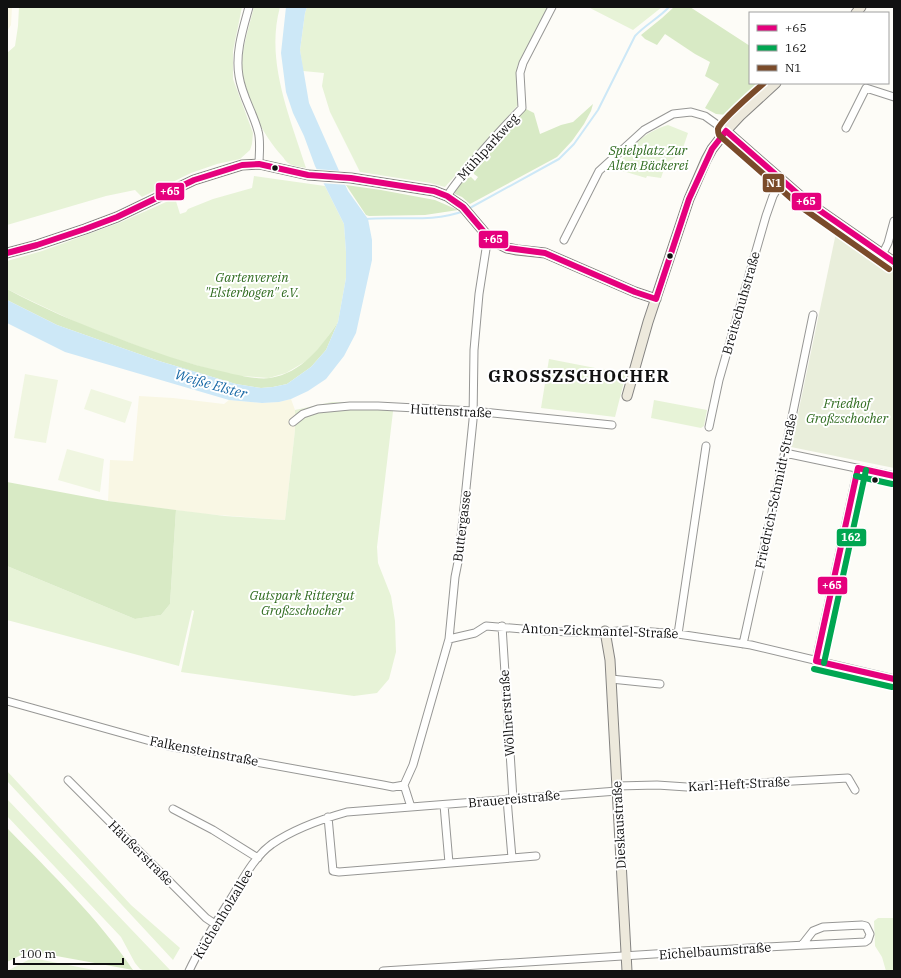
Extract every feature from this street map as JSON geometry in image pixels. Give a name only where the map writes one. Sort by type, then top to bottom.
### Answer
[{"type":"main road","points":[[627,396],[648,322],[689,199],[711,151],[726,131],[740,116],[775,84]]},
{"type":"main road","points":[[726,131],[782,181],[833,221],[894,262]]},
{"type":"main road","points":[[7,253],[37,245],[116,217],[194,180],[242,165],[259,164],[314,175],[351,178],[427,190],[446,196],[456,201],[470,214],[491,238],[499,244],[508,248],[533,250],[556,256],[635,292],[656,299]]},
{"type":"main road","name":"Dieskaustraße","points":[[605,631],[609,649],[611,679],[627,971]]},
{"type":"street","points":[[249,7],[242,33],[238,62],[239,77],[244,96],[259,132],[259,164]]},
{"type":"street","name":"Mühlparkweg","points":[[446,196],[477,156],[522,108],[520,73],[523,63],[552,7]]},
{"type":"street","points":[[846,128],[866,88],[894,97]]},
{"type":"street","points":[[564,240],[599,172],[644,130],[673,114],[690,112],[705,116],[726,131]]},
{"type":"street","name":"Breitschuhstraße","points":[[710,427],[721,373],[766,216],[773,196],[782,181]]},
{"type":"street","points":[[882,255],[888,243],[894,221]]},
{"type":"street","name":"Buttergasse","points":[[404,785],[413,765],[449,639],[455,577],[459,557],[473,411],[474,350],[479,294],[486,249],[491,238]]},
{"type":"street","name":"Friedrich-Schmidt-Straße","points":[[743,644],[785,453],[813,315]]},
{"type":"street","name":"Huttenstraße","points":[[294,422],[303,414],[318,409],[350,406],[378,406],[473,411],[612,425]]},
{"type":"street","points":[[678,634],[706,446]]},
{"type":"street","points":[[785,453],[894,476]]},
{"type":"street","points":[[816,661],[858,468]]},
{"type":"street","name":"Anton-Zickmantel-Straße","points":[[449,639],[475,633],[486,626],[502,626],[546,631],[599,633],[605,631],[627,630],[678,634],[743,644],[894,679]]},
{"type":"street","name":"Wöllnerstraße","points":[[502,626],[512,858]]},
{"type":"street","points":[[611,679],[660,684]]},
{"type":"street","name":"Falkensteinstraße","points":[[7,701],[168,746],[393,787],[404,785]]},
{"type":"street","name":"Karl-Heft-Straße","points":[[617,789],[657,785],[687,787],[848,778],[855,790]]},
{"type":"street","name":"Häußerstraße","points":[[68,780],[201,913],[215,924]]},
{"type":"street","points":[[404,785],[412,807]]},
{"type":"street","name":"Brauereistraße","points":[[412,807],[617,789]]},
{"type":"street","points":[[444,805],[449,863]]},
{"type":"street","name":"Küchenholzallee","points":[[189,971],[200,948],[215,924],[258,858],[271,845],[286,836],[328,817],[347,812],[412,807]]},
{"type":"street","name":"Küchenholzallee","points":[[173,809],[213,830],[258,858]]},
{"type":"street","points":[[328,817],[333,871],[339,872],[536,856]]},
{"type":"street","name":"Eichelbaumstraße","points":[[383,971],[865,942],[868,940],[870,934],[866,926],[862,925],[823,927],[813,931],[802,945]]},
{"type":"shaded area","points":[[7,7],[12,7],[11,25],[7,31]]},
{"type":"shaded area","points":[[139,396],[224,404],[229,400],[262,403],[279,402],[291,399],[295,410],[295,430],[285,520],[204,514],[108,501],[110,460],[133,461]]},
{"type":"green space","points":[[19,7],[242,7],[233,51],[233,79],[253,133],[250,150],[240,159],[217,164],[191,173],[142,197],[135,190],[106,196],[7,225],[7,53],[15,46]]},
{"type":"green space","points":[[254,7],[280,7],[276,27],[275,48],[277,68],[281,89],[306,168],[294,166],[286,162],[275,148],[261,127],[245,90],[242,60]]},
{"type":"green space","points":[[307,7],[549,7],[517,67],[518,105],[445,187],[430,183],[360,172],[330,112],[322,86],[324,73],[303,71],[300,50]]},
{"type":"green space","points":[[588,7],[662,7],[633,30]]},
{"type":"green space","points":[[674,7],[690,7],[749,45],[749,84],[758,84],[727,115],[716,114],[705,108],[719,84],[705,76],[710,62],[665,34],[657,45],[645,39],[641,35]]},
{"type":"green space","points":[[593,104],[584,124],[572,141],[557,157],[470,204],[462,197],[455,194],[455,191],[465,179],[471,177],[475,181],[478,177],[474,174],[473,168],[526,109],[534,113],[540,134],[561,125],[573,122]]},
{"type":"green space","name":"Spielplatz Zur Alten Bäckerei","points":[[668,125],[688,133],[681,154],[666,163],[661,178],[647,176],[646,178],[616,169],[626,154],[638,142],[651,132]]},
{"type":"green space","name":"Gartenverein \"Elsterbogen\" e.V.","points":[[254,176],[325,186],[344,224],[346,278],[338,322],[322,345],[308,360],[286,373],[269,378],[240,376],[161,355],[80,324],[7,289],[7,261],[42,251],[119,223],[175,198],[180,214],[186,212],[188,209],[213,199],[252,188]]},
{"type":"green space","points":[[346,185],[435,200],[458,210],[425,215],[369,216],[366,215]]},
{"type":"green space","name":"Friedhof Großzschocher","points":[[836,233],[894,271],[894,468],[791,447]]},
{"type":"green space","points":[[7,289],[60,315],[169,357],[254,378],[270,378],[281,375],[292,371],[301,365],[310,358],[325,341],[338,322],[326,350],[311,367],[287,384],[261,388],[236,384],[159,361],[57,325],[7,300]]},
{"type":"green space","points":[[549,359],[626,374],[615,417],[541,408]]},
{"type":"green space","points":[[25,374],[58,380],[46,443],[14,438]]},
{"type":"green space","points":[[91,389],[132,402],[125,423],[84,409]]},
{"type":"green space","points":[[654,400],[707,410],[704,426],[701,428],[651,418]]},
{"type":"green space","name":"Gutspark Rittergut Großzschocher","points":[[332,402],[394,403],[377,547],[378,563],[391,596],[395,621],[396,652],[389,679],[377,693],[354,696],[181,672],[194,611],[192,610],[179,666],[7,620],[7,566],[135,619],[161,615],[170,604],[176,510],[225,516],[285,520],[295,430],[295,410]]},
{"type":"green space","points":[[67,449],[104,459],[100,492],[58,480]]},
{"type":"green space","points":[[7,482],[108,501],[176,510],[170,604],[161,615],[135,619],[7,566]]},
{"type":"green space","points":[[7,771],[131,905],[180,948],[173,960],[7,781]]},
{"type":"green space","points":[[7,799],[171,971],[145,971],[140,969],[135,963],[121,937],[7,816]]},
{"type":"green space","points":[[7,828],[57,879],[105,932],[133,970],[29,951],[7,962]]},
{"type":"green space","points":[[878,918],[894,918],[894,971],[886,971],[882,957],[875,946],[874,921]]},
{"type":"green space","points":[[32,958],[99,971],[7,971]]},
{"type":"water","name":"Weiße Elster","points":[[286,7],[307,7],[300,50],[309,103],[348,191],[368,219],[372,240],[372,260],[356,333],[344,356],[326,379],[308,391],[291,399],[279,402],[262,403],[229,400],[65,352],[7,323],[7,300],[57,325],[159,361],[236,384],[261,388],[287,384],[311,367],[326,350],[338,322],[346,278],[346,252],[344,224],[315,166],[286,92],[281,53]]},
{"type":"pier","points":[[315,169],[342,171],[348,185],[321,183]]},
{"type":"waterway","points":[[468,209],[559,159],[574,144],[598,110],[635,36],[669,7]]},
{"type":"waterway","points":[[365,219],[440,217],[464,211]]},
{"type":"transit line","name":"N1","points":[[763,84],[725,119],[718,129],[719,135],[801,207],[889,269]]},
{"type":"transit line","name":"+65","points":[[726,131],[806,201],[894,262]]},
{"type":"transit line","name":"+65","points":[[656,299],[689,199],[712,149],[726,131]]},
{"type":"transit line","name":"+65","points":[[7,253],[37,245],[117,217],[194,180],[242,165],[259,164],[308,175],[351,178],[434,191],[447,196],[463,207],[485,233],[499,244],[507,248],[545,253],[635,292],[656,299]]},
{"type":"transit line","name":"+65","points":[[894,476],[858,468],[816,661],[894,679]]},
{"type":"transit line","name":"162","points":[[824,663],[866,470]]},
{"type":"transit line","name":"162","points":[[856,476],[892,484]]},
{"type":"transit line","name":"162","points":[[814,669],[892,687]]},
{"type":"district","name":"GROSSZSCHOCHER","points":[[579,376]]}]
